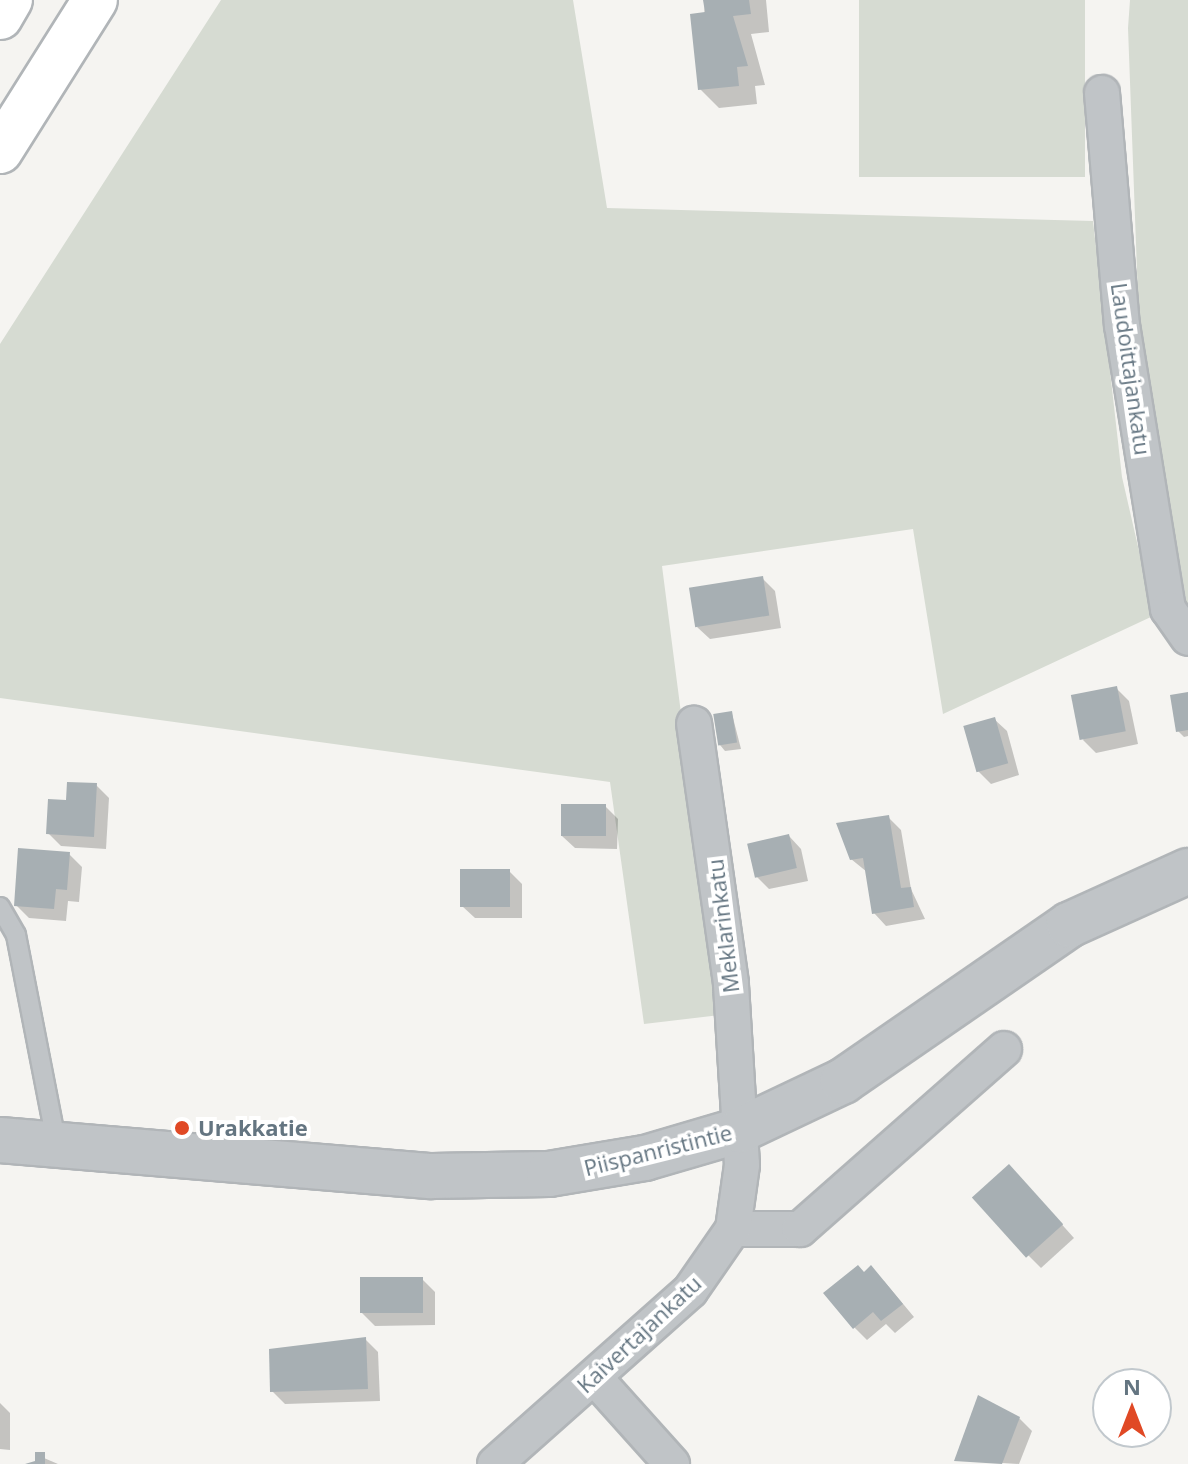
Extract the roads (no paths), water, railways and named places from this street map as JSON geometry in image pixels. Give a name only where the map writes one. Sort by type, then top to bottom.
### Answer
[{"type":"highway","points":[[0,17],[10,0]]},
{"type":"highway","points":[[0,151],[95,0]]},
{"type":"street","name":"Laudoittajankatu","points":[[1102,93],[1122,325],[1168,609],[1188,638]]},
{"type":"street","name":"Meklarinkatu","points":[[694,724],[723,899],[740,1130]]},
{"type":"street","name":"Piispanristintie","points":[[3,1141],[432,1176],[549,1174],[645,1158],[740,1130],[843,1081],[1069,925],[1188,871]]},
{"type":"street","points":[[740,1130],[733,1229],[800,1229],[1004,1049]]},
{"type":"street","name":"Kaivertajankatu","points":[[495,1464],[690,1291],[733,1229]]},
{"type":"street","points":[[594,1377],[672,1464]]},
{"type":"lane","points":[[0,907],[16,935],[57,1145]]},
{"type":"place","name":"Urakkatie","points":[[182,1128]]}]
